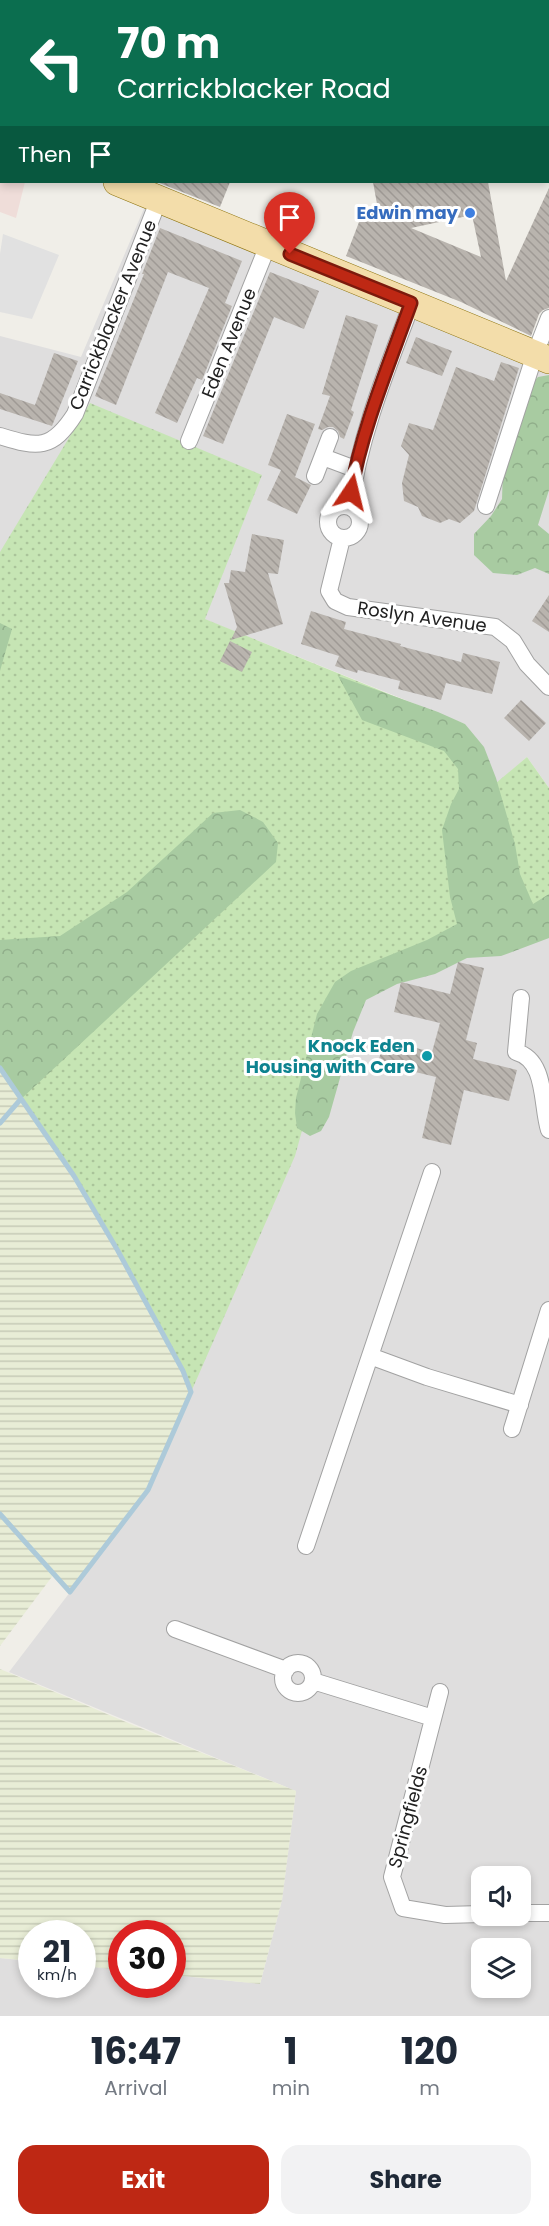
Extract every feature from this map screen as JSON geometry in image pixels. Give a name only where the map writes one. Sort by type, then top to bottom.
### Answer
[{"type":"main road","points":[[121,183],[542,357]]},
{"type":"street","name":"Carrickblacker Avenue","points":[[0,436],[28,445],[43,445],[56,439],[66,428],[75,414],[159,200]]},
{"type":"street","name":"Eden Avenue","points":[[189,441],[268,245]]},
{"type":"street","points":[[350,507],[355,469],[411,303]]},
{"type":"street","points":[[486,506],[542,357],[549,318]]},
{"type":"street","points":[[315,476],[330,437]]},
{"type":"street","points":[[323,457],[355,469]]},
{"type":"street","points":[[339,506],[350,507],[360,518],[359,528],[352,536],[342,538],[332,533],[328,518],[339,506]]},
{"type":"street","name":"Roslyn Avenue","points":[[342,538],[329,591],[335,601],[348,607],[495,627],[513,641],[527,664],[549,687]]},
{"type":"street","points":[[521,999],[516,1052],[524,1054],[536,1067],[549,1130]]},
{"type":"street","points":[[306,1546],[432,1172]]},
{"type":"street","points":[[512,1429],[543,1350],[549,1310]]},
{"type":"street","points":[[370,1356],[427,1377],[520,1405]]},
{"type":"street","points":[[175,1629],[286,1670],[284,1684],[295,1693],[304,1692],[313,1681],[433,1718]]},
{"type":"street","name":"Springfields","points":[[440,1692],[392,1876],[403,1908],[445,1915],[471,1914]]},
{"type":"street","points":[[531,1913],[549,1913]]},
{"type":"shaded area","points":[[0,183],[25,183],[16,218],[0,212]]},
{"type":"shaded area","points":[[145,206],[549,373],[549,788],[527,757],[490,789],[465,724],[204,619],[261,475],[0,552],[0,336],[81,357]]},
{"type":"shaded area","points":[[3,234],[59,255],[32,319],[0,312],[0,254]]},
{"type":"shaded area","points":[[549,909],[549,2016],[0,2016],[0,1958],[18,1960],[18,1998],[96,1998],[96,1967],[108,1969],[108,1998],[186,1998],[186,1976],[260,1984],[282,1900],[296,1791],[9,1672],[148,1490],[337,1004]]},
{"type":"green space","points":[[549,375],[549,490],[538,525],[549,534],[549,574],[535,568],[517,575],[493,573],[474,555],[474,534],[491,516],[502,499],[503,468],[532,383],[538,377]]},
{"type":"green space","points":[[90,403],[262,475],[205,619],[465,725],[490,788],[527,757],[549,788],[549,909],[337,1004],[295,1156],[191,1392],[183,1371],[118,1251],[74,1176],[0,1068],[0,552]]},
{"type":"green space","points":[[0,623],[12,629],[0,671]]},
{"type":"green space","points":[[338,676],[465,724],[484,747],[496,778],[515,844],[520,874],[533,904],[549,894],[549,938],[501,956],[467,958],[435,974],[397,984],[366,1000],[353,1032],[329,1117],[321,1131],[310,1136],[297,1128],[296,1098],[317,1014],[335,982],[351,971],[427,940],[457,924],[450,897],[442,830],[459,789],[458,769],[444,751],[362,720]]},
{"type":"green space","points":[[240,810],[263,822],[278,843],[276,862],[20,1100],[0,1068],[0,940],[60,936],[127,892],[213,813]]},
{"type":"green space","points":[[0,1068],[74,1176],[118,1251],[183,1371],[191,1392],[148,1490],[70,1592],[54,1574],[0,1646]]},
{"type":"green space","points":[[0,1669],[296,1791],[282,1900],[260,1984],[186,1976],[186,1920],[108,1920],[108,1969],[96,1967],[96,1920],[18,1920],[18,1960],[0,1958]]},
{"type":"building","points":[[160,183],[230,183],[220,207]]},
{"type":"building","points":[[373,183],[488,183],[506,281],[549,188],[549,308],[539,314],[531,336],[461,302],[346,256],[364,209],[379,215]],"holes":[[[472,215],[481,257],[411,228]]]},
{"type":"building","points":[[160,228],[242,261],[225,303],[232,306],[202,380],[197,378],[177,423],[155,413],[209,288],[168,272],[116,405],[95,396]]},
{"type":"building","points":[[270,272],[319,291],[304,329],[274,317],[223,444],[203,436]]},
{"type":"building","points":[[346,315],[378,325],[351,410],[354,412],[344,439],[333,427],[318,429],[330,396],[322,394]]},
{"type":"building","points":[[416,337],[452,351],[442,376],[406,363]]},
{"type":"building","points":[[54,353],[78,361],[52,426],[0,409],[0,393],[35,405]]},
{"type":"building","points":[[501,362],[519,368],[474,511],[460,523],[449,519],[440,523],[422,516],[418,507],[404,501],[402,483],[409,455],[401,446],[409,423],[433,430],[456,367],[494,381]]},
{"type":"building","points":[[287,414],[315,424],[295,477],[311,485],[297,514],[267,500],[281,470],[268,465]]},
{"type":"building","points":[[252,534],[284,540],[278,574],[268,573],[283,624],[231,640],[237,627],[224,583],[229,583],[231,570],[245,572]]},
{"type":"building","points":[[549,595],[549,632],[532,621]]},
{"type":"building","points":[[311,611],[346,622],[344,629],[401,644],[400,646],[461,662],[463,653],[500,662],[492,694],[446,683],[441,700],[398,689],[400,681],[358,670],[357,673],[335,666],[339,656],[301,644]]},
{"type":"building","points":[[230,641],[252,652],[242,672],[220,661]]},
{"type":"building","points":[[521,700],[546,723],[529,741],[504,718]]},
{"type":"building","name":"Knock Eden Housing with Care","points":[[458,962],[484,968],[466,1040],[477,1043],[473,1059],[517,1070],[509,1101],[464,1090],[451,1145],[422,1138],[436,1077],[378,1063],[384,1040],[432,1052],[440,1023],[394,1012],[401,982],[450,994]]},
{"type":"waterway","points":[[0,1068],[74,1176],[118,1251],[183,1371],[191,1392],[148,1490],[70,1592],[0,1514]]},
{"type":"waterway","points":[[0,1123],[20,1100]]},
{"type":"place","name":"Edwin may","points":[[470,213]]},
{"type":"place","name":"Knock Eden Housing with Care","points":[[427,1056]]},
{"type":"route","points":[[290,254],[411,303],[356,464],[351,492]]}]
